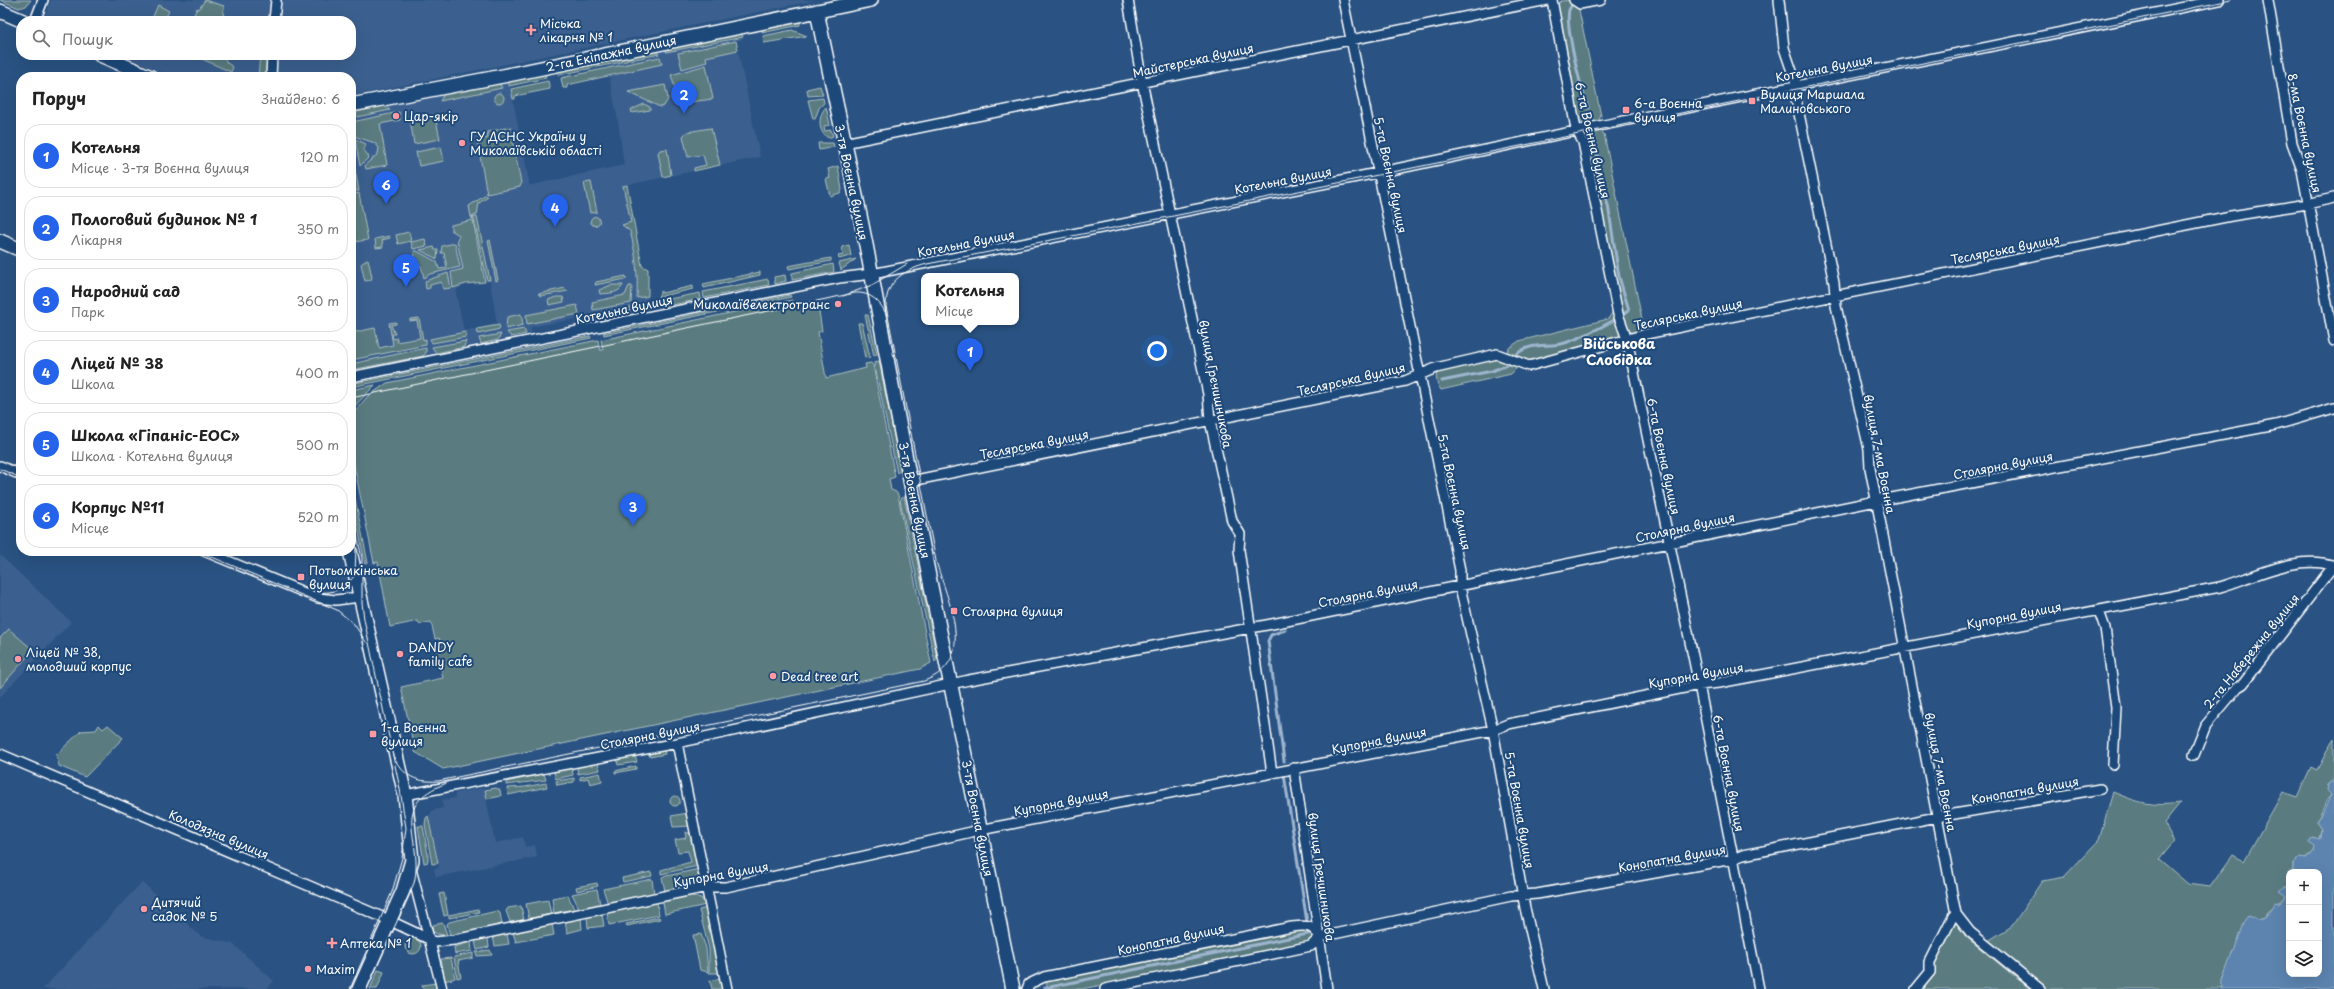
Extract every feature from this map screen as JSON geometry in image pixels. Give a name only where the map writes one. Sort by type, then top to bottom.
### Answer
[{"type":"main road","name":"2-га Екіпажна вулиця","points":[[356,103],[503,76],[871,0]]},
{"type":"main road","points":[[0,11],[16,18]]},
{"type":"main road","name":"3-тя Воєнна вулиця","points":[[817,11],[872,274],[885,356],[911,481],[950,684],[1013,989]]},
{"type":"main road","points":[[112,60],[139,72]]},
{"type":"main road","points":[[0,241],[16,248]]},
{"type":"main road","points":[[351,556],[405,795],[412,852],[411,868],[403,891],[359,989]]},
{"type":"street","points":[[37,16],[43,0]]},
{"type":"street","points":[[274,16],[276,0]]},
{"type":"street","name":"вулиця Гречишникова","points":[[1128,0],[1142,82],[1208,394],[1210,421],[1232,520],[1240,534],[1239,550],[1272,773]]},
{"type":"street","name":"5-та Воєнна вулиця","points":[[1343,0],[1377,173],[1382,186],[1419,375],[1460,570],[1460,587],[1493,730],[1523,895],[1544,989]]},
{"type":"street","name":"Майстерська вулиця","points":[[844,143],[1547,0]]},
{"type":"street","name":"6-та Воєнна вулиця","points":[[1552,0],[1578,132],[1583,142],[1618,314],[1627,339],[1699,685],[1759,989]]},
{"type":"street","points":[[1574,0],[1580,4],[1601,0]]},
{"type":"street","name":"вулиця 7-ма Воєнна","points":[[1778,0],[1784,48],[1796,85],[1796,99],[1834,283],[1834,296],[1869,449],[1870,468],[1876,501],[1906,648],[1956,914],[1970,932],[2040,989]]},
{"type":"street","name":"Котельна вулиця","points":[[356,376],[839,278],[872,274],[1170,215],[1578,132],[1796,85],[2219,0]]},
{"type":"street","name":"8-ма Воєнна вулиця","points":[[2268,0],[2292,143],[2302,170],[2307,204],[2334,341]]},
{"type":"street","points":[[271,72],[272,60]]},
{"type":"street","name":"Теслярська вулиця","points":[[911,481],[1404,381],[1436,368],[1497,354],[1528,366],[1627,339],[2232,216],[2307,204],[2334,198]]},
{"type":"street","name":"Столярна вулиця","points":[[405,795],[677,743],[950,684],[1460,587],[1876,501],[2276,425],[2334,408]]},
{"type":"street","points":[[0,466],[16,473]]},
{"type":"street","points":[[216,556],[318,598],[336,600],[360,597]]},
{"type":"street","name":"Купорна вулиця","points":[[428,938],[436,942],[449,941],[707,887],[726,887],[980,830],[1493,730],[1508,724],[1699,685],[1719,683],[1906,648],[2220,587],[2250,579],[2276,567],[2320,561],[2334,565]]},
{"type":"street","name":"2-га Набережна вулиця","points":[[2194,755],[2206,725],[2238,687],[2243,684],[2334,565]]},
{"type":"street","points":[[2099,611],[2105,628],[2116,700],[2113,765]]},
{"type":"street","points":[[677,743],[727,989]]},
{"type":"street","name":"Колодязна вулиця","points":[[0,754],[390,920],[428,938]]},
{"type":"street","name":"вулиця Гречишникова","points":[[1294,768],[1320,937],[1321,958],[1327,989]]},
{"type":"street","name":"Конопатна вулиця","points":[[1105,989],[1311,946],[1320,937],[1523,895],[1733,859],[1744,854],[1937,817],[2100,789]]},
{"type":"street","points":[[411,868],[442,989]]},
{"type":"street","points":[[1917,989],[1930,972],[1930,962],[1953,916],[1956,914]]},
{"type":"street","name":"Конопатна вулиця","points":[[1027,989],[1029,984],[1044,977],[1292,927],[1308,925],[1314,928],[1320,937]]},
{"type":"shaded area","points":[[51,0],[272,0],[270,16],[45,16]]},
{"type":"shaded area","points":[[282,0],[816,0],[356,95],[356,72],[276,72],[278,60],[356,60],[356,16],[281,16]]},
{"type":"shaded area","points":[[742,35],[743,39],[736,41],[760,157],[627,185],[648,296],[646,309],[580,323],[579,318],[531,327],[531,333],[356,369],[356,112],[509,81],[529,185],[624,165],[618,120],[606,60]],"holes":[[[490,281],[497,324],[464,331],[456,294],[457,289],[466,284]]]},
{"type":"shaded area","points":[[133,60],[267,60],[265,72],[161,72]]},
{"type":"shaded area","name":"Ліцей № 38, молодший корпус","points":[[0,555],[71,622],[0,697]]},
{"type":"shaded area","points":[[2334,780],[2334,989],[2222,989],[2222,981],[2244,921],[2248,916],[2257,920],[2265,918],[2275,903],[2279,904],[2286,896],[2286,977],[2322,977],[2322,869],[2293,869],[2293,864],[2300,857],[2306,858],[2314,852],[2315,846],[2309,842],[2312,837],[2320,839],[2321,828],[2316,821],[2323,812],[2331,795],[2327,790],[2328,785]]},
{"type":"shaded area","points":[[484,788],[495,843],[523,837],[525,847],[535,845],[537,857],[436,877],[434,869],[439,868],[429,816],[433,810],[443,808],[442,800],[455,798],[455,793]]},
{"type":"shaded area","name":"Дитячий садок № 5","points":[[142,882],[200,936],[233,944],[274,981],[267,989],[43,989]]},
{"type":"shaded area","points":[[2286,886],[2286,896],[2279,891]]},
{"type":"green space","points":[[0,0],[31,0],[26,6],[19,8]]},
{"type":"green space","points":[[205,0],[224,6],[223,16],[193,16],[197,8],[199,9]]},
{"type":"green space","points":[[1571,0],[1579,10],[1601,116],[1598,121],[1584,124],[1578,119],[1557,5],[1561,1]]},
{"type":"green space","points":[[158,5],[169,11],[166,16],[153,16]]},
{"type":"green space","points":[[800,20],[800,25],[762,33],[762,28]]},
{"type":"green space","points":[[792,30],[807,36],[764,43],[763,36]]},
{"type":"green space","points":[[741,33],[743,37],[666,52],[667,48]]},
{"type":"green space","points":[[736,41],[738,50],[706,57],[707,62],[682,69],[678,53]]},
{"type":"green space","points":[[654,50],[659,54],[559,75],[556,71]]},
{"type":"green space","points":[[660,57],[662,64],[567,85],[567,88],[563,88],[561,78]]},
{"type":"green space","points":[[204,60],[226,60],[233,67],[231,72]]},
{"type":"green space","points":[[260,60],[267,60],[265,72],[258,72]]},
{"type":"green space","points":[[706,65],[713,99],[690,102],[678,98],[671,75]]},
{"type":"green space","points":[[545,73],[546,78],[509,86],[509,81]]},
{"type":"green space","points":[[548,81],[550,89],[515,96],[515,99],[513,99],[511,89]]},
{"type":"green space","points":[[499,83],[502,88],[440,101],[444,94]]},
{"type":"green space","points":[[665,85],[668,99],[664,106],[660,107],[628,92]]},
{"type":"green space","points":[[820,86],[823,95],[808,96],[807,89]]},
{"type":"green space","points":[[497,93],[501,93],[503,94],[503,102],[497,103],[494,100],[494,96]]},
{"type":"green space","points":[[823,98],[824,103],[819,108],[815,119],[813,119],[808,100]]},
{"type":"green space","points":[[644,104],[650,107],[650,110],[632,113],[631,110]]},
{"type":"green space","points":[[384,106],[390,110],[357,117],[356,112]]},
{"type":"green space","points":[[826,107],[830,125],[824,126],[825,131],[831,130],[833,136],[829,138],[822,132],[820,124],[821,115]]},
{"type":"green space","points":[[399,112],[400,120],[380,124],[387,165],[366,169],[365,165],[378,154],[379,148],[375,143],[356,137],[356,121]]},
{"type":"green space","points":[[435,115],[440,139],[414,144],[410,119]]},
{"type":"green space","points":[[510,127],[521,183],[520,187],[487,194],[477,140],[488,138],[487,132]]},
{"type":"green space","points":[[711,128],[720,165],[694,171],[694,168],[706,165],[703,155],[688,157],[683,136],[687,132]]},
{"type":"green space","points":[[1601,131],[1604,134],[1644,329],[1641,332],[1630,334],[1627,331],[1615,289],[1585,138],[1587,134]]},
{"type":"green space","points":[[356,139],[366,144],[364,150],[369,157],[360,166]]},
{"type":"green space","points":[[818,143],[833,143],[834,147],[819,150]]},
{"type":"green space","points":[[441,147],[444,161],[419,166],[416,152]]},
{"type":"green space","points":[[667,149],[671,175],[663,177],[658,153],[660,150]]},
{"type":"green space","points":[[838,166],[842,190],[840,193],[830,196],[826,179],[830,178],[828,169]]},
{"type":"green space","points":[[356,175],[359,191],[356,191]]},
{"type":"green space","points":[[591,182],[597,212],[590,213],[584,183]]},
{"type":"green space","points":[[627,185],[642,266],[648,269],[648,296],[637,298],[636,264],[632,239],[630,231],[622,225],[631,222],[623,186]]},
{"type":"green space","points":[[359,193],[368,240],[356,242],[356,194]]},
{"type":"green space","points":[[486,195],[488,197],[479,203],[477,215],[471,217],[469,206]]},
{"type":"green space","points":[[595,216],[600,221],[595,226],[590,221]]},
{"type":"green space","points":[[477,217],[490,280],[487,280],[474,219],[471,218]]},
{"type":"green space","points":[[473,220],[485,282],[466,284],[453,288],[451,272],[463,269],[457,240],[459,235],[451,230],[451,225]]},
{"type":"green space","points":[[409,232],[411,241],[398,244],[396,235]]},
{"type":"green space","points":[[389,236],[390,238],[382,240],[383,247],[376,248],[375,239]]},
{"type":"green space","points":[[425,239],[427,246],[413,249],[411,242]]},
{"type":"green space","points":[[490,240],[498,280],[496,281],[488,241]]},
{"type":"green space","points":[[455,243],[460,267],[430,274],[424,278],[421,266],[416,266],[414,251],[417,251],[437,262],[439,269],[447,268],[444,253],[441,253],[442,246]]},
{"type":"green space","points":[[849,245],[851,256],[839,259],[838,256],[843,255],[842,247]]},
{"type":"green space","points":[[434,247],[435,250],[438,250],[437,259],[420,250]]},
{"type":"green space","points":[[831,258],[831,261],[789,269],[788,266]]},
{"type":"green space","points":[[368,259],[372,277],[371,280],[365,281],[361,264]]},
{"type":"green space","points":[[856,259],[841,270],[839,263]]},
{"type":"green space","points":[[833,264],[834,272],[792,280],[792,273]]},
{"type":"green space","points":[[760,272],[760,275],[704,288],[703,284]]},
{"type":"green space","points":[[448,273],[451,288],[443,289],[441,282],[430,285],[430,288],[426,289],[425,281]]},
{"type":"green space","points":[[785,275],[786,281],[775,284],[774,277]]},
{"type":"green space","points":[[626,276],[626,279],[595,285],[596,282]]},
{"type":"green space","points":[[768,279],[769,285],[704,298],[703,292]]},
{"type":"green space","points":[[611,285],[623,285],[616,292],[600,294],[599,290]]},
{"type":"green space","points":[[629,286],[632,286],[631,303],[593,310],[592,302],[625,295]]},
{"type":"green space","points":[[693,286],[693,289],[658,297],[661,291],[662,293]]},
{"type":"green space","points":[[565,288],[568,291],[541,296],[538,294]]},
{"type":"green space","points":[[700,293],[701,299],[662,307],[659,301]]},
{"type":"green space","points":[[790,295],[791,297],[604,335],[603,333]]},
{"type":"green space","points":[[556,297],[563,297],[564,302],[549,305],[548,300]]},
{"type":"green space","points":[[792,300],[792,304],[800,303],[801,309],[818,305],[822,331],[818,332],[826,378],[866,368],[865,364],[871,363],[873,365],[895,477],[889,479],[891,490],[896,492],[898,495],[931,663],[920,669],[443,769],[415,752],[401,687],[443,678],[436,645],[441,644],[439,638],[435,639],[431,622],[419,624],[418,621],[390,627],[378,562],[374,563],[356,475],[356,410],[367,397],[387,383],[598,340],[600,350],[603,350],[601,340]]},
{"type":"green space","points":[[577,305],[579,314],[527,324],[526,315]]},
{"type":"green space","points":[[631,307],[628,314],[595,320],[594,315]]},
{"type":"green space","points":[[1614,310],[1620,333],[1616,340],[1533,361],[1524,362],[1506,354],[1509,348],[1519,341],[1608,319]]},
{"type":"green space","points":[[521,314],[523,325],[506,329],[507,317]]},
{"type":"green space","points":[[865,315],[868,315],[877,354],[874,356]]},
{"type":"green space","points":[[419,318],[423,340],[426,339],[426,345],[356,359],[356,332],[375,328],[379,348],[393,345],[389,323],[396,322],[396,324],[391,325],[395,334],[392,334],[393,339],[397,338],[397,342],[420,338],[417,320],[410,321],[410,319]]},
{"type":"green space","points":[[858,323],[862,323],[870,357],[865,358]]},
{"type":"green space","points":[[499,325],[500,329],[478,334],[477,329]]},
{"type":"green space","points":[[524,329],[526,334],[511,337],[507,332]]},
{"type":"green space","points":[[465,332],[466,337],[432,343],[430,339]]},
{"type":"green space","points":[[501,334],[498,340],[481,344],[479,338]]},
{"type":"green space","points":[[590,336],[591,338],[356,386],[356,383]]},
{"type":"green space","points":[[466,341],[464,347],[436,353],[432,347]]},
{"type":"green space","points":[[426,348],[426,353],[423,356],[356,369],[356,363]]},
{"type":"green space","points":[[1497,357],[1518,367],[1511,374],[1441,390],[1438,385],[1436,375],[1438,369]]},
{"type":"green space","points":[[879,361],[901,470],[897,473],[874,362]]},
{"type":"green space","points":[[375,385],[356,405],[356,389]]},
{"type":"green space","points":[[904,496],[937,659],[935,662],[900,500]]},
{"type":"green space","points":[[356,503],[368,563],[365,564],[356,517]]},
{"type":"green space","points":[[9,629],[33,650],[0,688],[0,638]]},
{"type":"green space","points":[[99,725],[103,729],[108,725],[123,738],[85,777],[59,766],[56,755],[81,731],[96,730]]},
{"type":"green space","points":[[2334,738],[2334,780],[2328,785],[2331,795],[2316,821],[2321,828],[2316,846],[2305,858],[2293,864],[2293,869],[2286,869],[2286,886],[2284,886],[2286,897],[2267,912],[2265,918],[2257,920],[2230,963],[2223,980],[2222,989],[2047,989],[1988,941],[2012,926],[2042,881],[2064,877],[2099,840],[2113,792],[2130,799],[2146,803],[2161,805],[2180,803],[2164,823],[2174,841],[2159,859],[2188,884],[2210,887],[2233,855],[2244,861],[2283,792],[2297,797],[2311,767],[2317,770]]},
{"type":"green space","points":[[664,750],[665,754],[650,757],[649,753]]},
{"type":"green space","points":[[635,756],[637,762],[618,765],[617,759]]},
{"type":"green space","points":[[598,763],[600,770],[578,774],[577,767]]},
{"type":"green space","points":[[636,766],[636,769],[615,773],[615,771]]},
{"type":"green space","points":[[572,768],[573,775],[556,779],[554,772]]},
{"type":"green space","points":[[600,773],[602,781],[590,784],[588,778],[580,780],[580,777]]},
{"type":"green space","points":[[544,774],[546,780],[506,785],[506,782]]},
{"type":"green space","points":[[574,778],[574,782],[557,785],[556,781]]},
{"type":"green space","points":[[546,783],[547,787],[508,795],[507,788],[525,787]]},
{"type":"green space","points":[[496,788],[500,790],[501,796],[487,799],[485,790]]},
{"type":"green space","points":[[675,796],[680,801],[675,806],[670,801]]},
{"type":"green space","points":[[688,813],[690,826],[673,827],[671,816]]},
{"type":"green space","points":[[428,816],[438,863],[432,864],[425,824]]},
{"type":"green space","points":[[418,826],[423,826],[428,855],[428,862],[424,863]]},
{"type":"green space","points":[[685,832],[692,834],[698,866],[661,874],[661,870],[691,862],[688,851],[678,852],[675,840],[686,838]]},
{"type":"green space","points":[[699,869],[697,880],[693,883],[688,886],[665,891],[662,877]]},
{"type":"green space","points":[[651,872],[652,876],[623,882],[622,878]]},
{"type":"green space","points":[[652,879],[654,894],[608,904],[603,889]]},
{"type":"green space","points":[[597,883],[598,886],[577,891],[576,887]]},
{"type":"green space","points":[[597,889],[600,904],[597,907],[580,910],[572,894]]},
{"type":"green space","points":[[444,893],[448,915],[444,916],[439,894]]},
{"type":"green space","points":[[568,895],[574,909],[554,913],[552,898]]},
{"type":"green space","points":[[692,896],[701,898],[706,905],[665,914],[663,902]]},
{"type":"green space","points":[[548,900],[551,914],[529,919],[526,904]]},
{"type":"green space","points":[[657,903],[659,915],[609,925],[607,913]]},
{"type":"green space","points":[[521,906],[524,920],[510,922],[506,911],[508,908]]},
{"type":"green space","points":[[707,908],[719,973],[709,973],[709,949],[699,910]]},
{"type":"green space","points":[[478,909],[479,912],[449,918],[449,915]]},
{"type":"green space","points":[[497,911],[500,913],[502,924],[450,935],[447,924],[449,922]]},
{"type":"green space","points":[[602,914],[604,926],[588,928],[587,917]]},
{"type":"green space","points":[[659,917],[660,919],[627,926],[626,924]]},
{"type":"green space","points":[[581,918],[582,929],[567,933],[565,921]]},
{"type":"green space","points":[[1951,922],[1956,922],[1966,937],[2030,989],[1923,989],[1933,961]]},
{"type":"green space","points":[[443,923],[447,935],[437,934],[432,931],[433,925]]},
{"type":"green space","points":[[552,924],[554,935],[516,942],[513,933]]},
{"type":"green space","points":[[1311,928],[1317,935],[1311,943],[1082,989],[1048,989],[1045,979],[1294,929]]},
{"type":"green space","points":[[507,934],[509,944],[495,946],[493,937]]},
{"type":"green space","points":[[701,934],[706,948],[708,972],[700,970],[693,935]]},
{"type":"green space","points":[[413,938],[420,943],[421,946],[416,953],[413,954],[406,949],[405,946],[410,939]]},
{"type":"green space","points":[[488,938],[489,947],[477,950],[475,941]]},
{"type":"green space","points":[[471,942],[472,951],[455,954],[454,947]]},
{"type":"green space","points":[[490,950],[492,955],[477,956],[476,952]]},
{"type":"green space","points":[[473,953],[473,958],[458,961],[461,977],[457,978],[454,957]]},
{"type":"green space","points":[[451,958],[455,978],[445,981],[441,959]]},
{"type":"green space","points":[[378,970],[384,972],[377,989],[370,989]]},
{"type":"green space","points":[[720,978],[723,989],[712,989],[710,981]]},
{"type":"green space","points":[[436,983],[437,989],[423,989],[422,985]]},
{"type":"waterway","points":[[1574,2],[1569,10],[1569,30],[1578,73],[1588,108]]},
{"type":"waterway","points":[[1596,145],[1601,187],[1608,205],[1619,277],[1629,310],[1625,313]]},
{"type":"waterway","points":[[1515,356],[1526,348],[1572,341],[1616,319]]},
{"type":"waterway","points":[[1442,381],[1492,371],[1509,364]]},
{"type":"waterway","points":[[1284,761],[1268,641],[1271,635],[1285,630]]},
{"type":"waterway","points":[[1284,774],[1307,922]]},
{"type":"waterway","points":[[1045,988],[1308,934],[1308,929]]},
{"type":"tram line","points":[[391,750],[398,765],[408,775],[421,780],[438,781],[924,681],[941,672],[951,659],[955,645],[955,628],[952,611],[936,561],[886,306],[889,289],[893,283],[911,269],[927,264],[1254,200],[2231,0]]},
{"type":"tram line","points":[[843,296],[872,285],[907,264]]},
{"type":"tram line","points":[[356,397],[855,293],[865,294],[874,298],[878,301],[886,314]]},
{"type":"tram line","points":[[0,469],[16,476]]},
{"type":"tram line","points":[[350,989],[392,892],[402,858],[406,828],[400,789],[364,619],[362,603],[362,558],[356,531]]},
{"type":"tram line","points":[[210,556],[337,610],[354,624],[366,642]]},
{"type":"tram line","points":[[300,587],[316,592],[330,592],[343,587],[355,575],[356,556]]},
{"type":"tram line","points":[[367,989],[414,883],[416,867],[412,825],[413,813],[418,802],[429,792],[447,783]]},
{"type":"place","name":"Міська лікарня № 1","points":[[531,30]]},
{"type":"place","name":"Вулиця Маршала Малиновського","points":[[1752,101]]},
{"type":"place","name":"6-а Воєнна вулиця","points":[[1626,110]]},
{"type":"place","name":"Пологовий будинок № 1","points":[[684,114]]},
{"type":"place","name":"Цар-якір","points":[[396,116]]},
{"type":"place","name":"ГУ ДСНС України у Миколаївській області","points":[[462,143]]},
{"type":"place","name":"Корпус №11","points":[[386,204]]},
{"type":"place","name":"Ліцей № 38","points":[[555,227]]},
{"type":"place","name":"Школа «Гіпаніс-ЕОС»","points":[[406,287]]},
{"type":"place","name":"Миколаївелектротранс","points":[[838,304]]},
{"type":"place","name":"Котельня","points":[[970,371]]},
{"type":"place","name":"Народний сад","points":[[633,526]]},
{"type":"place","name":"Потьомкінська вулиця","points":[[301,577]]},
{"type":"place","name":"Столярна вулиця","points":[[954,611]]},
{"type":"place","name":"DANDY family cafe","points":[[400,654]]},
{"type":"place","name":"Ліцей № 38, молодший корпус","points":[[18,659]]},
{"type":"place","name":"Dead tree art","points":[[773,676]]},
{"type":"place","name":"1-а Воєнна вулиця","points":[[373,734]]},
{"type":"place","name":"Дитячий садок № 5","points":[[144,909]]},
{"type":"place","name":"Аптека № 1","points":[[332,943]]},
{"type":"place","name":"Maxim","points":[[308,969]]},
{"type":"district","name":"Військова Слобідка","points":[[1619,352]]}]
